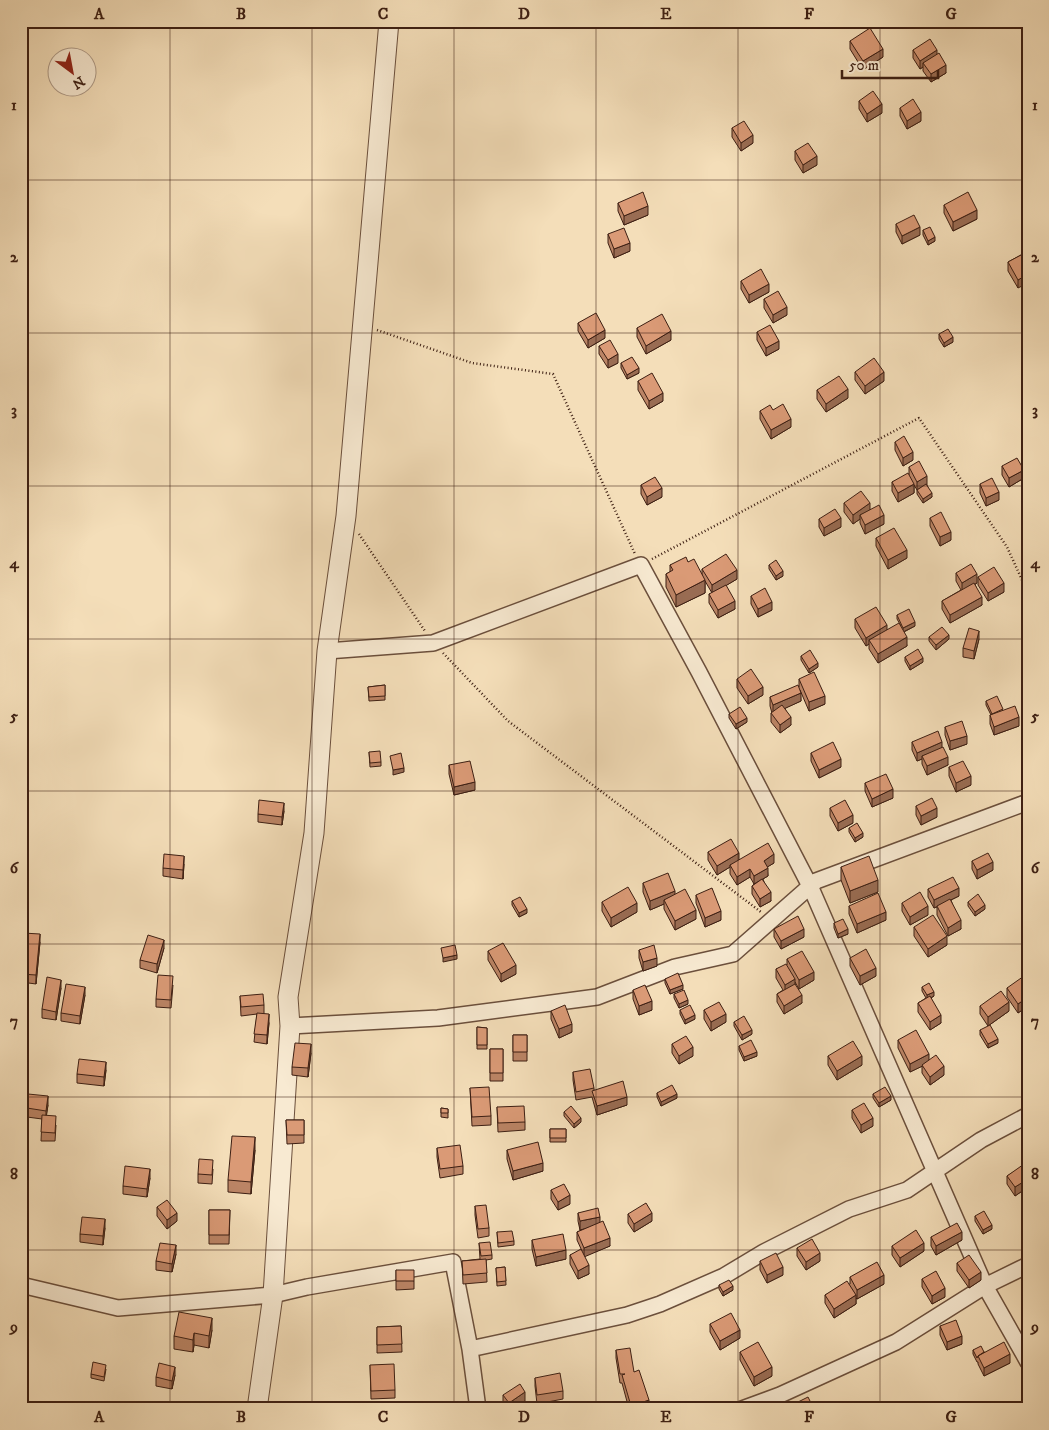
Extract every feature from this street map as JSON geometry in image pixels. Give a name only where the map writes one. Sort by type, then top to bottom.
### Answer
[{"type":"street","points":[[257,1409],[273,1295],[290,1026],[288,997],[314,833],[327,651],[346,516],[389,21]]},
{"type":"street","points":[[327,651],[433,643],[641,565],[811,888],[985,1286],[1028,1362]]},
{"type":"street","points":[[290,1026],[438,1018],[597,997],[675,967],[733,954],[811,888],[816,881],[1028,802]]},
{"type":"street","points":[[470,1349],[627,1315],[660,1304],[724,1276],[764,1252],[849,1209],[907,1190],[981,1140],[1028,1115]]},
{"type":"street","points":[[21,1285],[118,1308],[273,1295],[308,1287],[453,1262],[470,1349],[478,1409]]},
{"type":"street","points":[[742,1409],[780,1395],[896,1342],[985,1286],[1028,1265]]},
{"type":"path","points":[[362,324],[472,363],[553,374],[641,565],[919,418],[1008,547],[1028,592]]},
{"type":"path","points":[[346,516],[433,643],[508,720],[773,921]]},
{"type":"building","points":[[870,28],[883,49],[863,61],[850,41]]},
{"type":"building","points":[[930,39],[937,50],[920,61],[913,50]]},
{"type":"building","points":[[939,53],[946,65],[931,74],[923,63]]},
{"type":"building","points":[[873,91],[882,104],[867,114],[859,101]]},
{"type":"building","points":[[913,99],[921,112],[907,121],[900,108]]},
{"type":"building","points":[[744,121],[753,135],[741,143],[732,128]]},
{"type":"building","points":[[808,143],[817,156],[803,165],[795,151]]},
{"type":"building","points":[[643,192],[648,206],[624,216],[618,203]]},
{"type":"building","points":[[968,192],[977,210],[953,222],[944,205]]},
{"type":"building","points":[[914,215],[920,227],[902,236],[896,224]]},
{"type":"building","points":[[930,227],[935,237],[928,241],[923,230]]},
{"type":"building","points":[[624,228],[630,243],[614,249],[608,234]]},
{"type":"building","points":[[1021,255],[1028,268],[1028,274],[1018,280],[1008,262]]},
{"type":"building","points":[[761,269],[769,284],[749,295],[741,281]]},
{"type":"building","points":[[778,291],[787,307],[773,315],[764,299]]},
{"type":"building","points":[[596,313],[605,330],[588,340],[578,323]]},
{"type":"building","points":[[662,314],[671,331],[646,346],[637,328]]},
{"type":"building","points":[[770,325],[779,341],[766,348],[757,332]]},
{"type":"building","points":[[948,329],[953,337],[944,343],[939,334]]},
{"type":"building","points":[[610,340],[618,354],[608,360],[599,346]]},
{"type":"building","points":[[632,357],[639,368],[627,375],[621,363]]},
{"type":"building","points":[[874,358],[884,372],[865,386],[855,372]]},
{"type":"building","points":[[652,373],[663,393],[649,401],[638,381]]},
{"type":"building","points":[[839,376],[848,389],[826,404],[817,390]]},
{"type":"building","points":[[783,404],[791,419],[771,430],[760,411],[770,405],[773,410]]},
{"type":"building","points":[[904,436],[913,452],[903,458],[895,442]]},
{"type":"building","points":[[1017,458],[1024,470],[1009,478],[1002,466]]},
{"type":"building","points":[[919,461],[927,476],[917,482],[909,467]]},
{"type":"building","points":[[908,473],[914,484],[898,493],[892,482]]},
{"type":"building","points":[[655,477],[662,488],[647,497],[641,485]]},
{"type":"building","points":[[992,478],[999,492],[986,498],[980,484]]},
{"type":"building","points":[[926,484],[932,493],[923,499],[917,490]]},
{"type":"building","points":[[861,491],[870,503],[853,515],[844,503]]},
{"type":"building","points":[[879,505],[884,515],[865,525],[860,515]]},
{"type":"building","points":[[835,509],[841,518],[824,528],[819,519]]},
{"type":"building","points":[[941,512],[951,532],[940,537],[930,518]]},
{"type":"building","points":[[894,528],[907,550],[888,560],[876,538]]},
{"type":"building","points":[[726,554],[737,570],[712,585],[702,569]]},
{"type":"building","points":[[686,557],[688,562],[694,559],[705,580],[676,595],[666,574],[673,570],[670,565]]},
{"type":"building","points":[[776,560],[783,571],[776,576],[769,565]]},
{"type":"building","points":[[971,564],[977,574],[962,583],[956,573]]},
{"type":"building","points":[[994,567],[1004,583],[988,593],[978,577]]},
{"type":"building","points":[[974,583],[982,597],[950,615],[942,601]]},
{"type":"building","points":[[726,585],[735,601],[718,610],[709,594]]},
{"type":"building","points":[[765,588],[772,602],[758,609],[751,596]]},
{"type":"building","points":[[876,607],[887,625],[866,638],[855,619]]},
{"type":"building","points":[[909,609],[915,622],[903,628],[897,615]]},
{"type":"building","points":[[899,623],[907,637],[878,654],[869,640]]},
{"type":"building","points":[[942,627],[949,635],[936,645],[929,637]]},
{"type":"building","points":[[969,628],[979,631],[974,651],[963,648]]},
{"type":"building","points":[[918,649],[923,658],[910,666],[905,657]]},
{"type":"building","points":[[810,650],[818,663],[809,669],[801,656]]},
{"type":"building","points":[[751,669],[763,687],[748,696],[737,679]]},
{"type":"building","points":[[814,672],[825,696],[809,702],[799,679]]},
{"type":"building","points":[[385,685],[385,696],[369,697],[368,687]]},
{"type":"building","points":[[798,685],[801,693],[773,705],[770,697]]},
{"type":"building","points":[[997,696],[1003,709],[992,714],[986,701]]},
{"type":"building","points":[[782,705],[791,717],[780,725],[771,713]]},
{"type":"building","points":[[1015,706],[1019,717],[994,727],[990,715]]},
{"type":"building","points":[[740,707],[747,718],[736,724],[729,714]]},
{"type":"building","points":[[962,721],[967,736],[950,741],[945,727]]},
{"type":"building","points":[[938,731],[942,742],[917,753],[912,742]]},
{"type":"building","points":[[833,742],[841,759],[819,770],[811,753]]},
{"type":"building","points":[[943,747],[948,757],[927,766],[922,756]]},
{"type":"building","points":[[380,751],[381,762],[370,763],[369,752]]},
{"type":"building","points":[[401,753],[404,768],[393,770],[390,756]]},
{"type":"building","points":[[470,761],[475,782],[454,787],[449,765]]},
{"type":"building","points":[[963,761],[971,776],[956,783],[949,767]]},
{"type":"building","points":[[886,774],[893,789],[872,799],[865,783]]},
{"type":"building","points":[[932,798],[937,808],[921,816],[916,806]]},
{"type":"building","points":[[259,800],[284,803],[282,817],[258,814]]},
{"type":"building","points":[[845,800],[853,815],[838,823],[830,808]]},
{"type":"building","points":[[857,823],[863,833],[855,838],[849,828]]},
{"type":"building","points":[[731,839],[739,853],[717,866],[708,852]]},
{"type":"building","points":[[768,843],[774,854],[764,861],[768,868],[754,876],[750,869],[737,877],[730,865]]},
{"type":"building","points":[[988,853],[993,862],[977,870],[972,861]]},
{"type":"building","points":[[164,854],[184,856],[183,870],[163,868]]},
{"type":"building","points":[[869,856],[878,880],[850,891],[841,867]]},
{"type":"building","points":[[668,873],[675,891],[650,901],[643,883]]},
{"type":"building","points":[[953,877],[959,888],[934,900],[928,889]]},
{"type":"building","points":[[762,879],[771,892],[760,899],[752,886]]},
{"type":"building","points":[[628,887],[637,903],[611,918],[602,902]]},
{"type":"building","points":[[712,888],[721,911],[705,918],[696,895]]},
{"type":"building","points":[[685,889],[696,910],[675,921],[664,900]]},
{"type":"building","points":[[920,892],[928,906],[910,917],[902,903]]},
{"type":"building","points":[[878,893],[886,912],[857,924],[849,906]]},
{"type":"building","points":[[978,894],[985,905],[975,912],[968,902]]},
{"type":"building","points":[[520,897],[527,909],[519,913],[512,901]]},
{"type":"building","points":[[950,899],[961,920],[948,928],[937,906]]},
{"type":"building","points":[[933,915],[947,936],[928,949],[914,927]]},
{"type":"building","points":[[798,916],[804,929],[781,941],[774,929]]},
{"type":"building","points":[[843,919],[848,929],[838,934],[834,923]]},
{"type":"building","points":[[23,933],[40,934],[36,975],[21,974]]},
{"type":"building","points":[[148,935],[164,940],[157,964],[140,960]]},
{"type":"building","points":[[503,943],[516,965],[501,974],[488,951]]},
{"type":"building","points":[[455,945],[457,955],[443,958],[441,948]]},
{"type":"building","points":[[654,945],[657,958],[643,962],[639,950]]},
{"type":"building","points":[[866,949],[876,968],[860,976],[850,958]]},
{"type":"building","points":[[802,951],[814,972],[799,980],[787,959]]},
{"type":"building","points":[[786,964],[795,979],[785,985],[776,969]]},
{"type":"building","points":[[678,973],[683,985],[670,990],[665,979]]},
{"type":"building","points":[[158,975],[173,976],[171,1000],[156,999]]},
{"type":"building","points":[[1024,976],[1028,981],[1028,997],[1018,1004],[1007,988]]},
{"type":"building","points":[[47,977],[61,980],[56,1012],[42,1009]]},
{"type":"building","points":[[929,983],[934,992],[927,995],[922,987]]},
{"type":"building","points":[[66,984],[85,987],[80,1016],[61,1013]]},
{"type":"building","points":[[795,984],[802,995],[784,1006],[777,994]]},
{"type":"building","points":[[645,985],[652,1001],[639,1006],[633,990]]},
{"type":"building","points":[[684,990],[688,1000],[679,1004],[674,994]]},
{"type":"building","points":[[1001,991],[1009,1002],[988,1017],[980,1006]]},
{"type":"building","points":[[263,994],[264,1005],[241,1007],[240,996]]},
{"type":"building","points":[[930,996],[941,1015],[930,1022],[918,1003]]},
{"type":"building","points":[[719,1002],[726,1014],[711,1022],[704,1010]]},
{"type":"building","points":[[565,1005],[572,1024],[559,1029],[551,1011]]},
{"type":"building","points":[[690,1005],[695,1015],[685,1020],[680,1010]]},
{"type":"building","points":[[257,1013],[269,1014],[267,1035],[254,1034]]},
{"type":"building","points":[[744,1016],[752,1030],[742,1035],[734,1022]]},
{"type":"building","points":[[990,1025],[998,1039],[988,1044],[980,1030]]},
{"type":"building","points":[[477,1027],[487,1028],[487,1045],[477,1045]]},
{"type":"building","points":[[916,1030],[929,1054],[910,1064],[898,1040]]},
{"type":"building","points":[[513,1035],[527,1035],[527,1052],[513,1052]]},
{"type":"building","points":[[686,1036],[693,1047],[679,1056],[672,1044]]},
{"type":"building","points":[[751,1040],[757,1052],[744,1057],[739,1046]]},
{"type":"building","points":[[853,1041],[862,1056],[837,1071],[828,1056]]},
{"type":"building","points":[[295,1043],[311,1044],[308,1068],[292,1067]]},
{"type":"building","points":[[490,1049],[503,1049],[503,1073],[490,1073]]},
{"type":"building","points":[[936,1055],[944,1066],[930,1077],[922,1065]]},
{"type":"building","points":[[79,1059],[106,1062],[104,1077],[77,1074]]},
{"type":"building","points":[[590,1069],[594,1088],[576,1092],[573,1072]]},
{"type":"building","points":[[623,1081],[627,1097],[597,1106],[592,1091]]},
{"type":"building","points":[[672,1085],[677,1094],[661,1102],[657,1093]]},
{"type":"building","points":[[489,1087],[491,1116],[472,1117],[470,1088]]},
{"type":"building","points":[[885,1087],[891,1096],[879,1103],[873,1094]]},
{"type":"building","points":[[28,1094],[48,1096],[46,1111],[27,1108]]},
{"type":"building","points":[[21,1097],[27,1098],[26,1109],[21,1109]]},
{"type":"building","points":[[864,1103],[873,1118],[861,1125],[852,1110]]},
{"type":"building","points":[[524,1106],[525,1122],[498,1123],[497,1107]]},
{"type":"building","points":[[571,1106],[581,1118],[574,1124],[564,1112]]},
{"type":"building","points":[[441,1108],[448,1109],[448,1113],[441,1113]]},
{"type":"building","points":[[42,1115],[56,1116],[55,1133],[41,1132]]},
{"type":"building","points":[[286,1120],[304,1120],[304,1135],[287,1135]]},
{"type":"building","points":[[550,1129],[566,1129],[566,1138],[550,1138]]},
{"type":"building","points":[[232,1136],[255,1137],[251,1182],[228,1180]]},
{"type":"building","points":[[538,1142],[543,1163],[513,1171],[507,1150]]},
{"type":"building","points":[[460,1145],[463,1166],[440,1169],[437,1148]]},
{"type":"building","points":[[199,1159],[213,1160],[212,1175],[198,1174]]},
{"type":"building","points":[[1027,1162],[1028,1179],[1015,1187],[1007,1176]]},
{"type":"building","points":[[125,1166],[150,1169],[147,1189],[123,1186]]},
{"type":"building","points":[[564,1184],[570,1195],[558,1202],[551,1190]]},
{"type":"building","points":[[167,1200],[177,1213],[167,1220],[157,1207]]},
{"type":"building","points":[[646,1203],[652,1213],[634,1224],[628,1214]]},
{"type":"building","points":[[486,1205],[489,1228],[478,1229],[475,1206]]},
{"type":"building","points":[[598,1208],[600,1217],[580,1221],[578,1213]]},
{"type":"building","points":[[209,1210],[230,1210],[229,1235],[209,1235]]},
{"type":"building","points":[[984,1211],[992,1225],[983,1230],[975,1216]]},
{"type":"building","points":[[82,1217],[105,1219],[103,1236],[80,1234]]},
{"type":"building","points":[[603,1221],[610,1238],[584,1248],[577,1232]]},
{"type":"building","points":[[957,1223],[962,1232],[936,1246],[931,1237]]},
{"type":"building","points":[[21,1224],[23,1224],[24,1241],[21,1241]]},
{"type":"building","points":[[916,1230],[924,1243],[900,1258],[892,1246]]},
{"type":"building","points":[[512,1231],[514,1241],[498,1243],[497,1232]]},
{"type":"building","points":[[563,1234],[566,1250],[536,1257],[532,1240]]},
{"type":"building","points":[[812,1239],[820,1253],[806,1262],[797,1248]]},
{"type":"building","points":[[490,1242],[492,1255],[481,1256],[479,1243]]},
{"type":"building","points":[[160,1243],[176,1245],[172,1264],[156,1261]]},
{"type":"building","points":[[581,1249],[589,1265],[578,1271],[570,1255]]},
{"type":"building","points":[[776,1253],[783,1267],[767,1275],[760,1261]]},
{"type":"building","points":[[969,1255],[981,1272],[969,1280],[957,1263]]},
{"type":"building","points":[[486,1259],[487,1273],[463,1275],[462,1261]]},
{"type":"building","points":[[877,1262],[884,1275],[857,1290],[850,1277]]},
{"type":"building","points":[[505,1267],[506,1281],[497,1282],[496,1268]]},
{"type":"building","points":[[396,1270],[414,1270],[414,1281],[396,1281]]},
{"type":"building","points":[[936,1271],[945,1288],[932,1296],[922,1279]]},
{"type":"building","points":[[729,1280],[733,1286],[723,1292],[719,1285]]},
{"type":"building","points":[[847,1281],[856,1295],[834,1309],[825,1295]]},
{"type":"building","points":[[179,1312],[212,1318],[209,1336],[194,1333],[193,1340],[174,1336]]},
{"type":"building","points":[[731,1313],[740,1330],[720,1341],[710,1324]]},
{"type":"building","points":[[956,1320],[962,1336],[947,1342],[940,1326]]},
{"type":"building","points":[[401,1326],[402,1344],[377,1345],[377,1327]]},
{"type":"building","points":[[1028,1327],[1028,1336],[1024,1329]]},
{"type":"building","points":[[758,1342],[772,1367],[754,1377],[740,1352]]},
{"type":"building","points":[[1004,1342],[1010,1354],[984,1368],[978,1356]]},
{"type":"building","points":[[981,1346],[984,1352],[977,1358],[973,1350]]},
{"type":"building","points":[[630,1348],[634,1372],[639,1370],[649,1400],[631,1406],[622,1375],[625,1374],[620,1374],[616,1350]]},
{"type":"building","points":[[93,1362],[106,1365],[104,1377],[91,1374]]},
{"type":"building","points":[[159,1363],[175,1367],[172,1381],[156,1377]]},
{"type":"building","points":[[394,1364],[395,1390],[371,1391],[370,1365]]},
{"type":"building","points":[[560,1373],[563,1391],[537,1395],[535,1378]]},
{"type":"building","points":[[520,1384],[525,1392],[509,1403],[503,1395]]},
{"type":"building","points":[[808,1397],[814,1409],[801,1409],[798,1402]]}]
